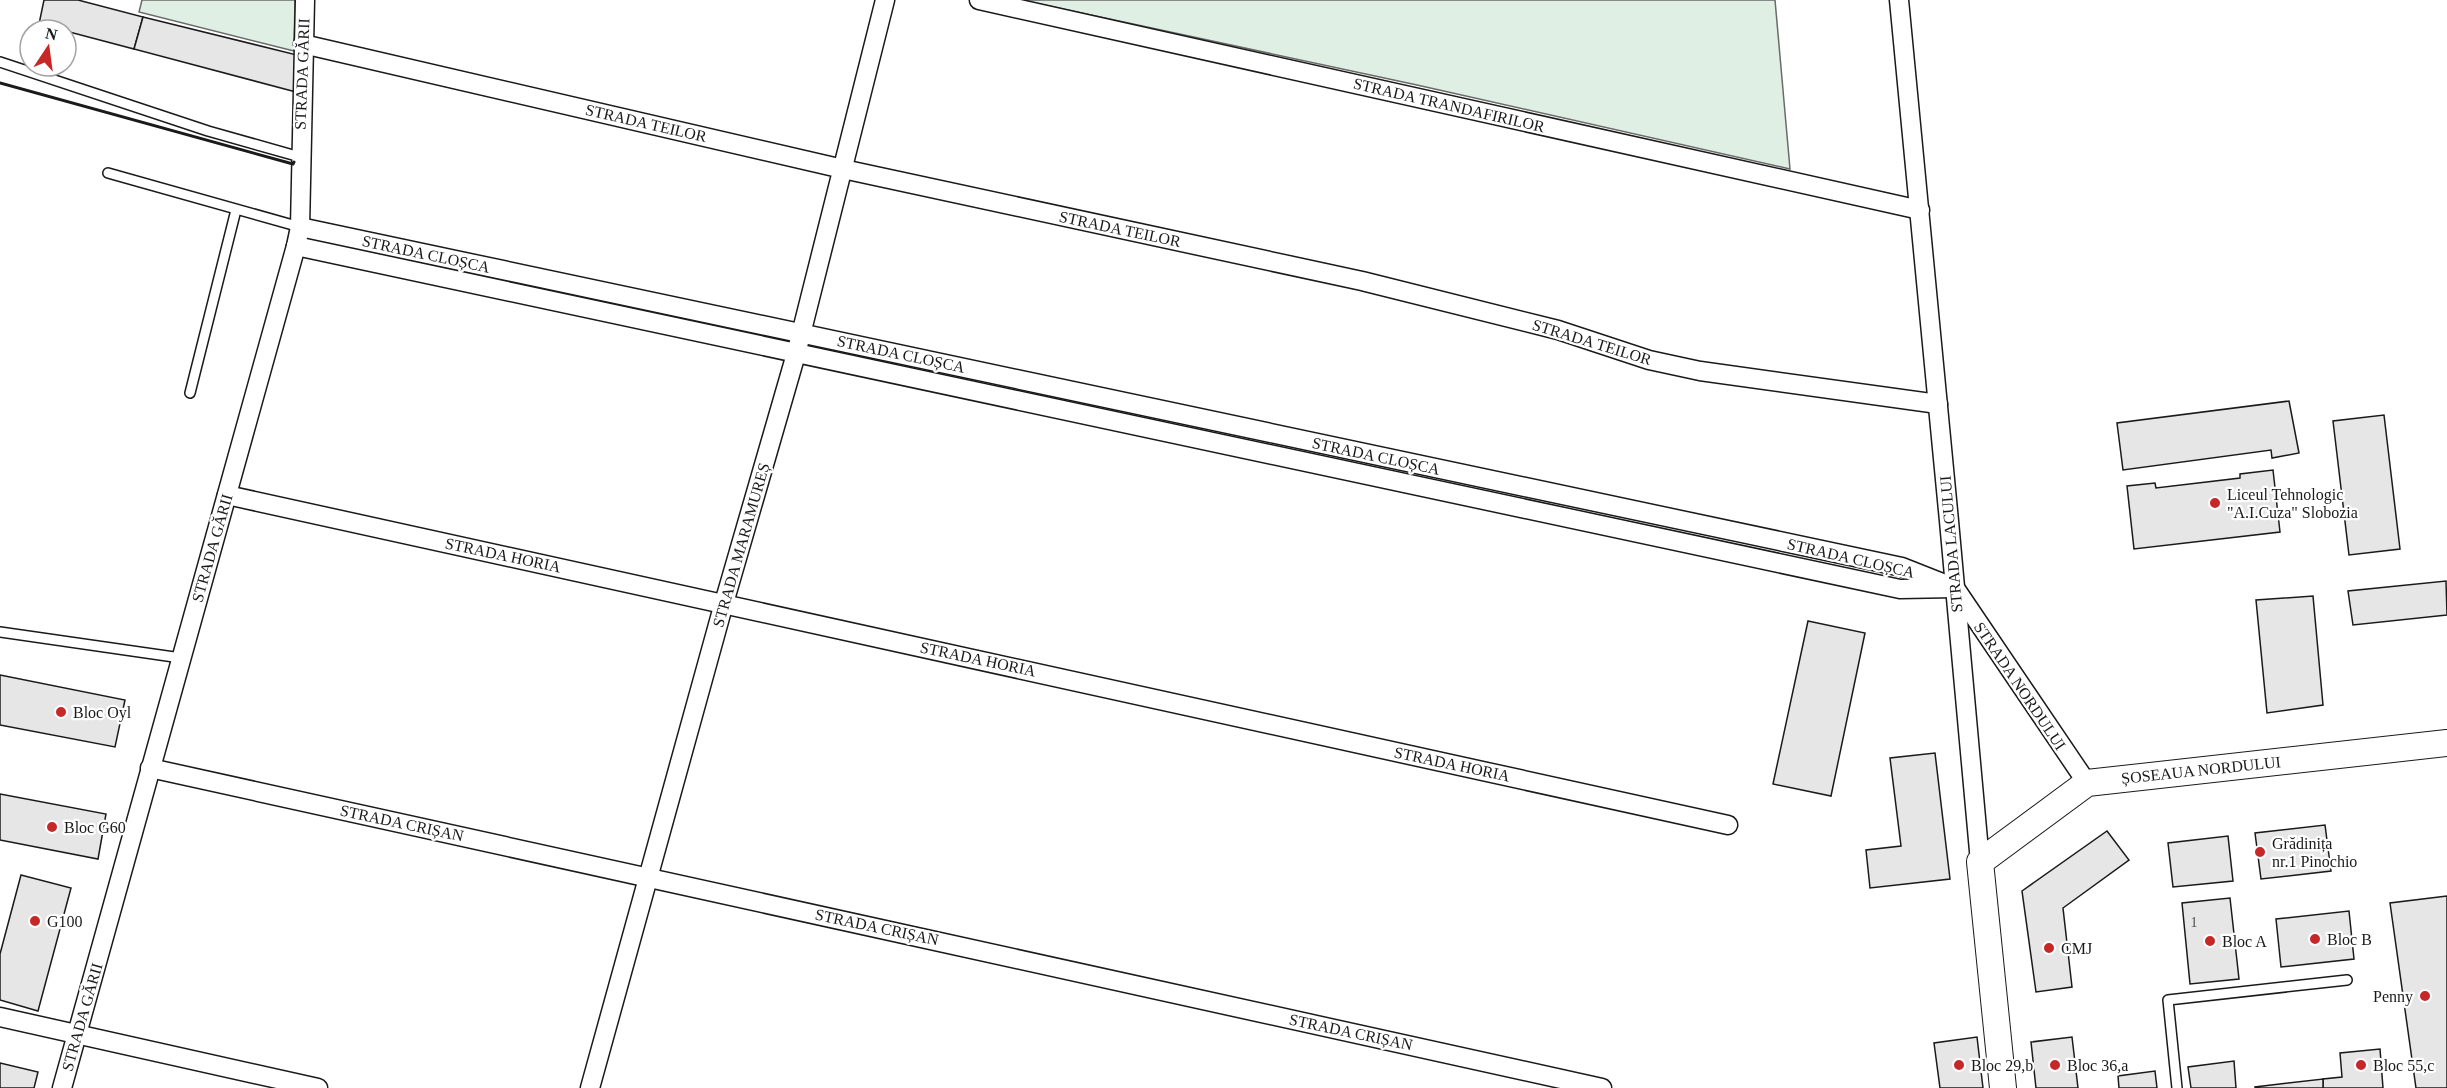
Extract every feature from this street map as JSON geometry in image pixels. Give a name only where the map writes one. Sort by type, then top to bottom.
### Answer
[{"type":"street","name":"STRADA GĂRII","points":[[62,1088],[297,246],[300,227],[305,0]]},
{"type":"street","name":"STRADA MARAMUREȘ","points":[[590,1088],[724,603],[796,354],[885,0]]},
{"type":"street","name":"STRADA TRANDAFIRILOR","points":[[979,0],[1920,210]]},
{"type":"street","name":"STRADA LACULUI","points":[[1899,0],[2003,1088]]},
{"type":"street","name":"STRADA TEILOR","points":[[303,44],[843,169],[1362,281],[1558,330],[1649,360],[1700,371],[1938,404]]},
{"type":"street","name":"STRADA CLOȘCA","points":[[300,227],[1902,567],[1955,588]]},
{"type":"street","name":"STRADA CLOȘCA","points":[[297,246],[1900,589],[1955,588]]},
{"type":"street","name":"STRADA HORIA","points":[[227,495],[1728,825]]},
{"type":"street","name":"STRADA NORDULUI","points":[[1955,588],[2087,783]]},
{"type":"street","name":"ȘOSEAUA NORDULUI","points":[[1980,862],[2087,783],[2447,742]]},
{"type":"street","name":"STRADA CRIȘAN","points":[[150,768],[1602,1088]]},
{"type":"street","points":[[0,1017],[318,1088]]},
{"type":"lane","points":[[0,62],[187,124],[300,157]]},
{"type":"lane","points":[[108,173],[300,227]]},
{"type":"lane","points":[[190,393],[236,210]]},
{"type":"lane","points":[[0,632],[181,658]]},
{"type":"lane","points":[[2177,1088],[2168,1000],[2347,980]]},
{"type":"green space","points":[[142,0],[295,0],[294,51],[139,12]]},
{"type":"green space","points":[[1021,0],[1775,0],[1790,169],[1417,85]]},
{"type":"building","points":[[44,0],[78,0],[143,17],[134,49],[78,34],[78,18],[40,18]]},
{"type":"building","points":[[143,17],[297,55],[296,92],[134,49]]},
{"type":"building","points":[[2289,401],[2299,453],[2272,458],[2271,450],[2123,470],[2117,423]]},
{"type":"building","points":[[2384,415],[2400,549],[2349,555],[2333,421]]},
{"type":"building","points":[[2273,470],[2280,532],[2134,549],[2127,486],[2155,483],[2156,488],[2240,478],[2240,474]]},
{"type":"building","points":[[2446,581],[2447,615],[2353,625],[2348,591]]},
{"type":"building","points":[[2313,596],[2323,705],[2267,713],[2256,600]]},
{"type":"building","points":[[1808,621],[1865,633],[1831,796],[1773,784]]},
{"type":"building","name":"Bloc Oyl","points":[[0,675],[125,700],[115,747],[0,725]]},
{"type":"building","points":[[1935,753],[1950,879],[1870,888],[1866,850],[1901,846],[1890,758]]},
{"type":"building","name":"Bloc G60","points":[[0,794],[106,814],[98,859],[0,840]]},
{"type":"building","points":[[2325,825],[2331,871],[2261,879],[2255,833]]},
{"type":"building","name":"CMJ","points":[[2107,831],[2129,860],[2063,908],[2072,987],[2036,992],[2022,891]]},
{"type":"building","points":[[2228,836],[2233,881],[2173,887],[2168,843]]},
{"type":"building","name":"G100","points":[[21,875],[71,888],[38,1011],[0,1000],[0,954]]},
{"type":"building","name":"Penny","points":[[2447,896],[2447,1088],[2416,1088],[2390,903]]},
{"type":"building","name":"Bloc A","points":[[2230,898],[2239,979],[2190,984],[2182,903]]},
{"type":"building","name":"Bloc B","points":[[2349,911],[2354,959],[2281,967],[2276,919]]},
{"type":"building","name":"Bloc 29,b","points":[[1977,1037],[1983,1088],[1940,1088],[1934,1043]]},
{"type":"building","name":"Bloc 36,a","points":[[2072,1037],[2078,1088],[2036,1088],[2031,1042]]},
{"type":"building","name":"Bloc 55,c","points":[[2380,1049],[2383,1088],[2323,1088],[2323,1079],[2342,1077],[2340,1053]]},
{"type":"building","points":[[2234,1061],[2236,1088],[2191,1088],[2188,1067]]},
{"type":"building","points":[[0,1063],[38,1072],[34,1088],[0,1088]]},
{"type":"building","points":[[2155,1071],[2157,1088],[2119,1088],[2118,1076]]},
{"type":"building","points":[[2323,1079],[2323,1088],[2255,1088],[2255,1087]]},
{"type":"wall","points":[[0,83],[293,164],[294,162]]},
{"type":"place","name":"Liceul Tehnologic \"A.I.Cuza\" Slobozia","points":[[2215,503]]},
{"type":"place","name":"Bloc Oyl","points":[[61,712]]},
{"type":"place","name":"Bloc G60","points":[[52,827]]},
{"type":"place","name":"Grădinița nr.1 Pinochio","points":[[2260,852]]},
{"type":"place","name":"G100","points":[[35,921]]},
{"type":"place","name":"Bloc B","points":[[2315,939]]},
{"type":"place","name":"Bloc A","points":[[2210,941]]},
{"type":"place","name":"CMJ","points":[[2049,948]]},
{"type":"place","name":"Penny","points":[[2425,996]]},
{"type":"place","name":"Bloc 29,b","points":[[1959,1065]]},
{"type":"place","name":"Bloc 36,a","points":[[2055,1065]]},
{"type":"place","name":"Bloc 55,c","points":[[2361,1065]]}]
